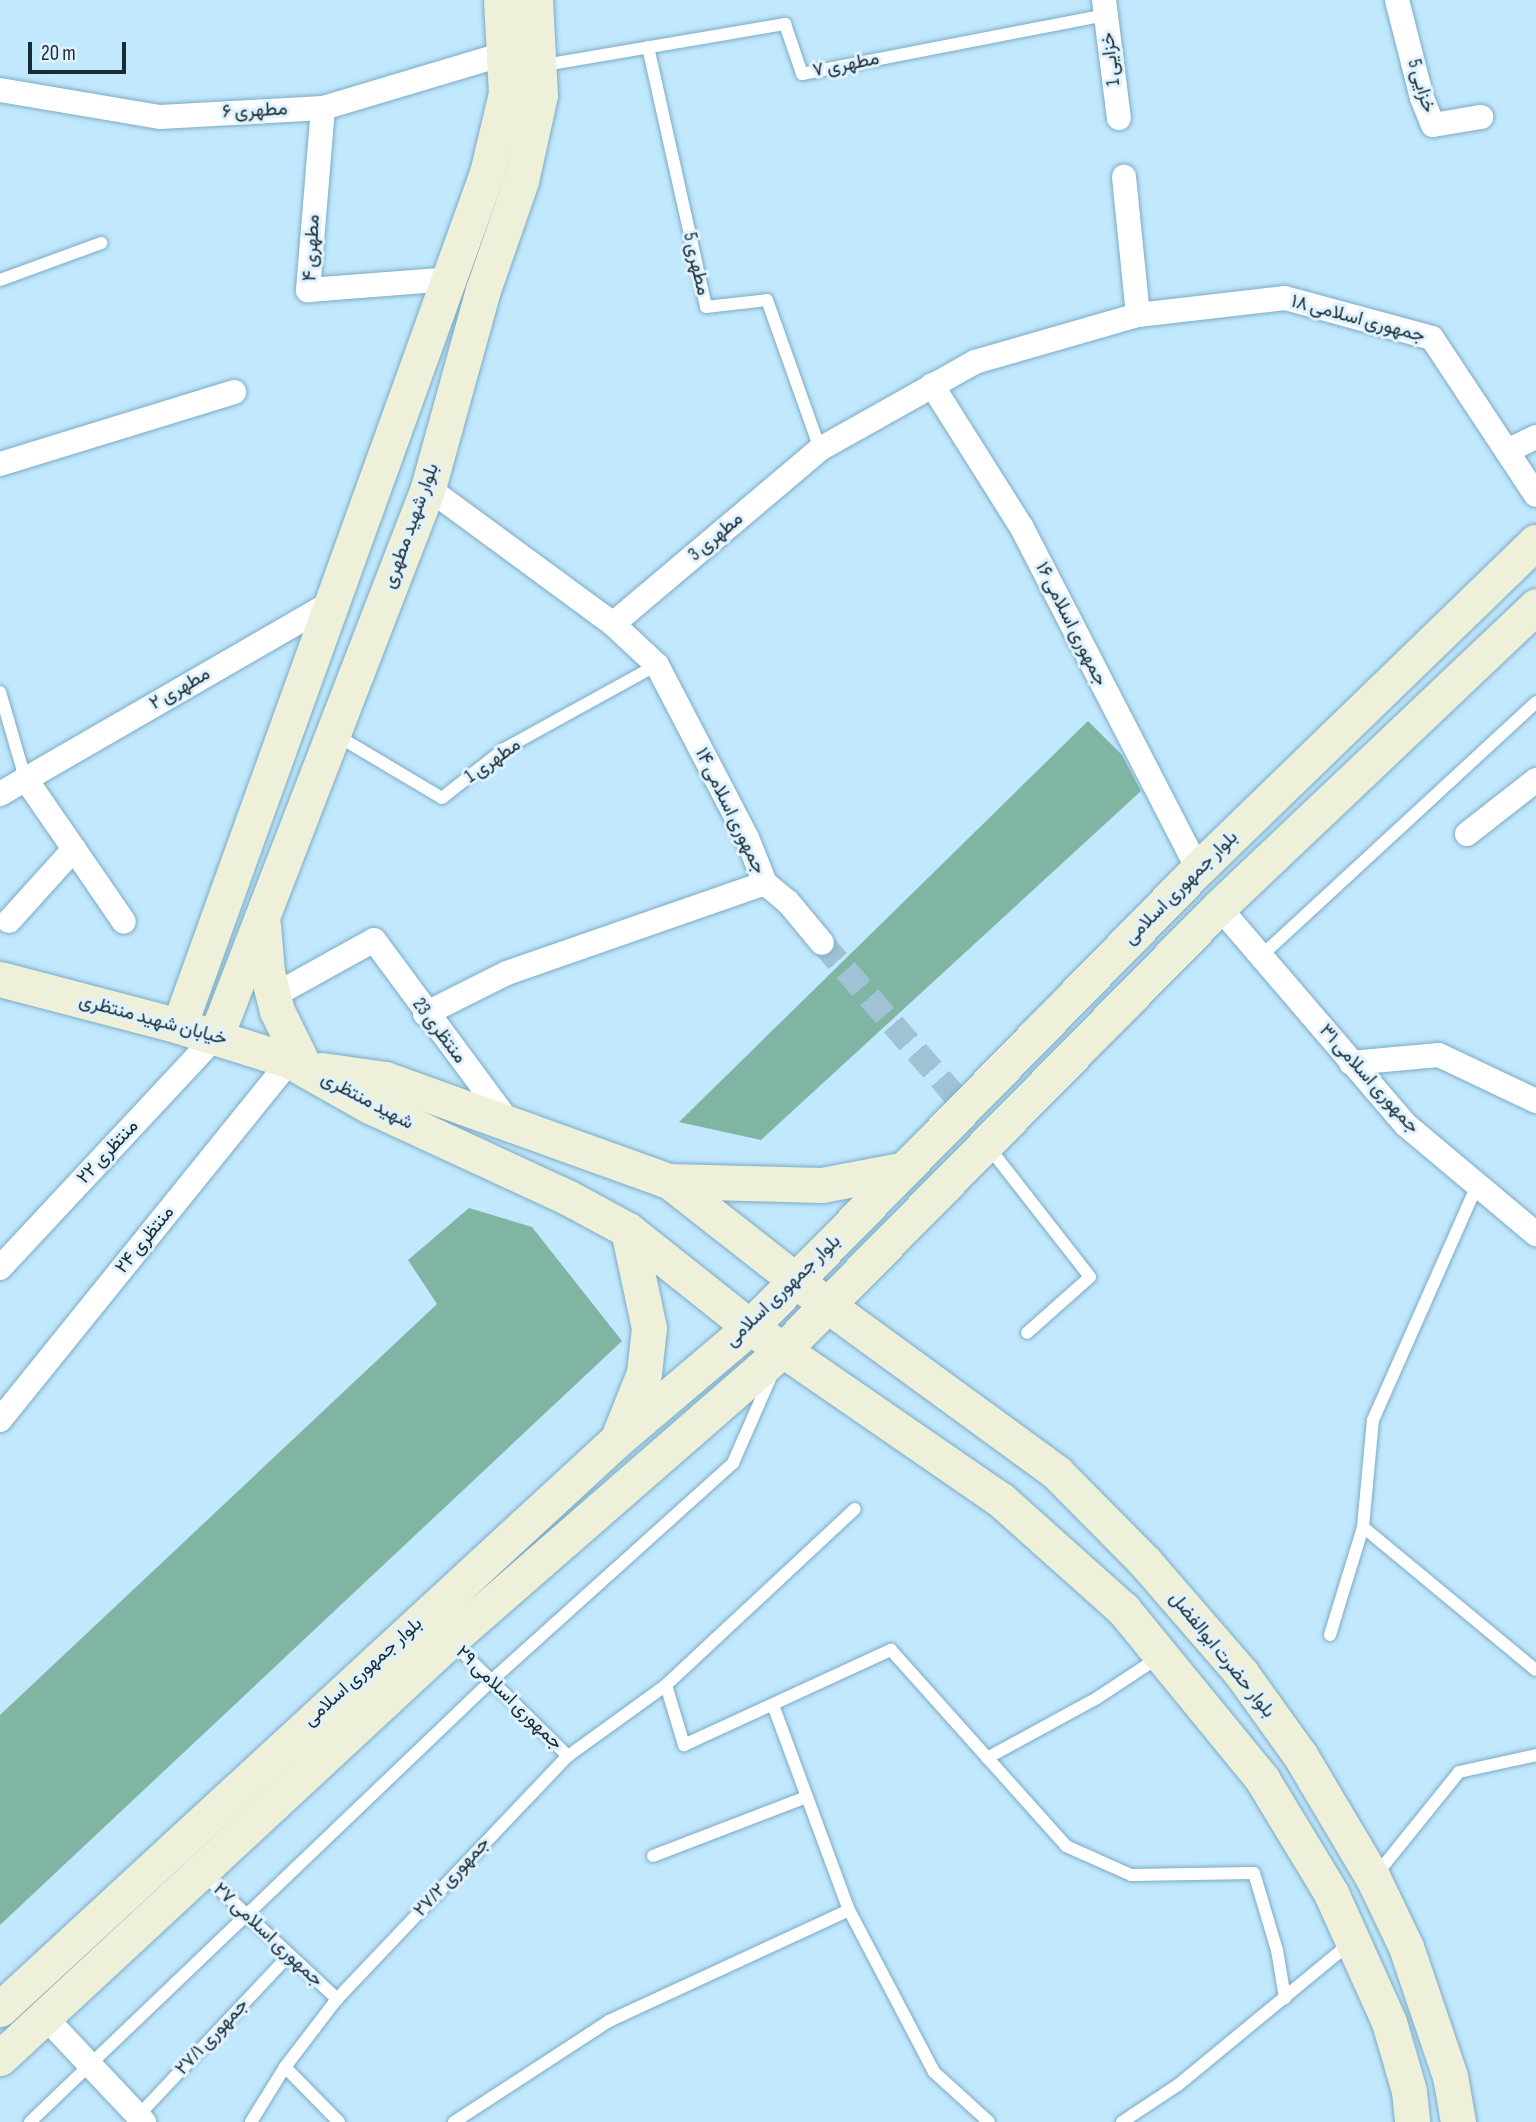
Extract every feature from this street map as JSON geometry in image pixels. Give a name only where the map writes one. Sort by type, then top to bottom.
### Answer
[{"type":"main road","points":[[179,1026],[451,279],[491,160],[506,93],[501,0]]},
{"type":"main road","name":"بلوار شهید مطهری","points":[[216,1036],[428,488],[483,290],[521,181],[540,94],[536,0]]},
{"type":"main road","name":"بلوار جمهوری اسلامی","points":[[0,2009],[618,1438],[750,1326],[797,1282],[900,1170],[1198,869],[1536,542]]},
{"type":"main road","name":"بلوار جمهوری اسلامی","points":[[0,2058],[199,1870],[450,1640],[783,1350],[1219,907],[1536,606]]},
{"type":"main road","points":[[262,914],[273,996],[297,1065]]},
{"type":"main road","name":"خیابان شهید منتظری","points":[[0,979],[216,1036],[297,1065]]},
{"type":"main road","name":"شهید منتظری","points":[[297,1065],[384,1079],[507,1120],[669,1181],[827,1305]]},
{"type":"main road","name":"شهید منتظری","points":[[297,1065],[370,1106],[567,1197],[628,1230],[783,1350]]},
{"type":"main road","points":[[669,1181],[822,1185],[900,1170]]},
{"type":"main road","points":[[618,1438],[644,1373],[649,1328],[628,1230]]},
{"type":"main road","name":"بلوار حضرت ابوالفضل","points":[[827,1305],[1057,1473],[1145,1562],[1241,1673],[1286,1736],[1373,1878],[1406,1947],[1450,2076],[1458,2122]]},
{"type":"main road","points":[[783,1350],[1001,1500],[1123,1609],[1162,1655],[1262,1779],[1331,1894],[1389,2022],[1409,2091],[1412,2122]]},
{"type":"street","name":"خزایی 5","points":[[1397,0],[1422,98],[1433,125],[1482,117]]},
{"type":"street","name":"خزایی 1","points":[[1105,7],[1119,118]]},
{"type":"street","name":"مطهری ۶","points":[[0,90],[160,117],[323,108],[504,54]]},
{"type":"street","name":"مطهری ۴","points":[[323,108],[308,290],[451,279]]},
{"type":"street","points":[[1124,177],[1138,315]]},
{"type":"street","name":"جمهوری اسلامی ۱۸","points":[[820,449],[975,362],[1138,315],[1285,298],[1432,338],[1536,495]]},
{"type":"street","name":"جمهوری اسلامی ۱۶","points":[[932,385],[1022,528],[1198,869]]},
{"type":"street","points":[[0,464],[234,392]]},
{"type":"street","points":[[1507,451],[1536,438]]},
{"type":"street","name":"مطهری 3","points":[[613,624],[820,449]]},
{"type":"street","points":[[428,488],[613,624],[657,666]]},
{"type":"street","name":"مطهری ۲","points":[[0,794],[334,601]]},
{"type":"street","name":"جمهوری اسلامی ۱۴","points":[[657,666],[747,838],[765,883],[788,902],[822,943]]},
{"type":"street","points":[[25,778],[124,922]]},
{"type":"street","points":[[1467,834],[1536,780]]},
{"type":"street","points":[[9,921],[74,849]]},
{"type":"street","points":[[425,1014],[507,972],[765,883]]},
{"type":"street","name":"جمهوری اسلامی ۳۱","points":[[1219,907],[1406,1125],[1534,1225]]},
{"type":"street","name":"منتظری 23","points":[[273,996],[374,940],[425,1014],[507,1120]]},
{"type":"street","name":"منتظری ۲۲","points":[[0,1268],[216,1036]]},
{"type":"street","points":[[1351,1063],[1439,1055],[1536,1101]]},
{"type":"street","name":"منتظری ۲۴","points":[[0,1420],[297,1065]]},
{"type":"street","points":[[44,2016],[138,2120]]},
{"type":"lane","name":"مطهری ۷","points":[[539,66],[785,23],[802,74],[1105,7]]},
{"type":"lane","name":"مطهری 5","points":[[648,47],[706,307],[767,300],[820,449]]},
{"type":"lane","points":[[0,280],[102,243]]},
{"type":"lane","name":"مطهری 1","points":[[332,733],[442,798],[504,749],[657,666]]},
{"type":"lane","points":[[0,692],[25,778]]},
{"type":"lane","points":[[1261,957],[1536,702]]},
{"type":"lane","points":[[987,1145],[1090,1277],[1027,1333]]},
{"type":"lane","points":[[1330,1635],[1363,1527],[1373,1420],[1478,1183]]},
{"type":"lane","points":[[30,2122],[248,1917],[491,1681],[733,1462],[783,1350]]},
{"type":"lane","name":"جمهوری ۲۷/۲","points":[[251,2122],[285,2067],[337,1999],[568,1756],[666,1685],[855,1509]]},
{"type":"lane","points":[[1363,1527],[1536,1670]]},
{"type":"lane","name":"جمهوری اسلامی ۲۹","points":[[450,1640],[568,1756]]},
{"type":"lane","points":[[666,1685],[684,1745],[891,1650],[1066,1846],[1130,1875],[1254,1873],[1277,1950],[1285,1998]]},
{"type":"lane","points":[[987,1758],[1097,1698],[1162,1655]]},
{"type":"lane","points":[[773,1705],[849,1910],[934,2072],[989,2122]]},
{"type":"lane","points":[[1373,1878],[1459,1772],[1536,1755]]},
{"type":"lane","points":[[653,1856],[807,1797]]},
{"type":"lane","name":"جمهوری اسلامی ۲۷","points":[[199,1870],[287,1957],[337,1999]]},
{"type":"lane","points":[[454,2122],[609,2021],[849,1910]]},
{"type":"lane","points":[[1122,2122],[1178,2085],[1353,1941]]},
{"type":"lane","name":"جمهوری ۲۷/۱","points":[[138,2120],[287,1957]]},
{"type":"lane","points":[[285,2067],[339,2122]]},
{"type":"building","points":[[1088,721],[1122,755],[1141,791],[761,1140],[679,1122]]},
{"type":"building","points":[[469,1208],[532,1227],[622,1341],[0,1925],[0,1715],[437,1304],[408,1260]]},
{"type":"tunnel","points":[[822,943],[965,1107]]}]
